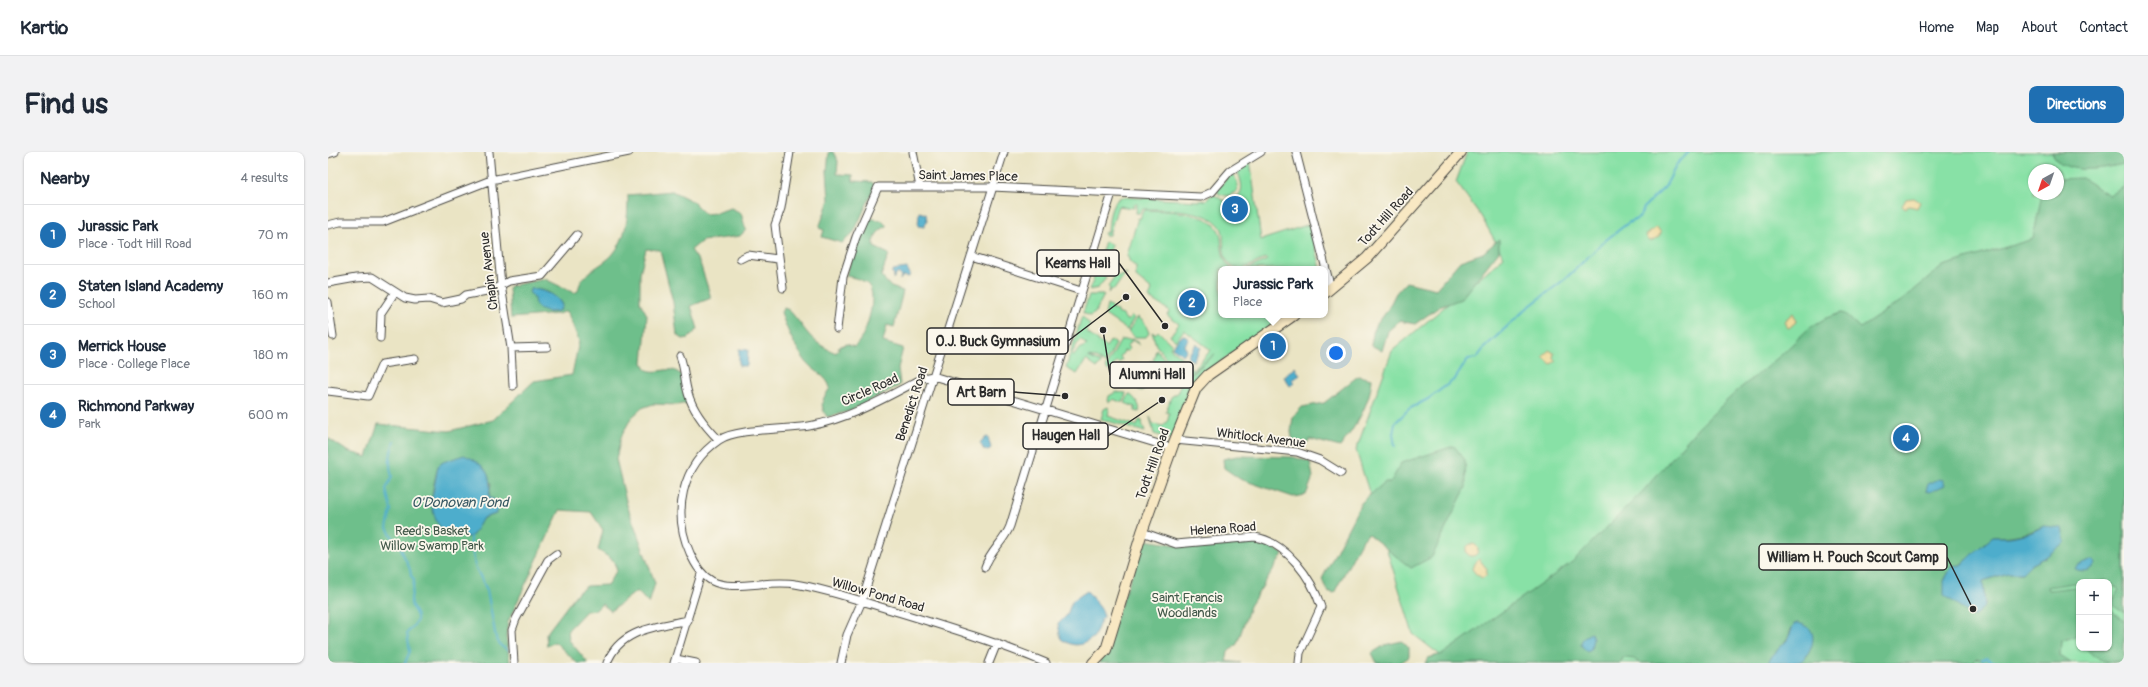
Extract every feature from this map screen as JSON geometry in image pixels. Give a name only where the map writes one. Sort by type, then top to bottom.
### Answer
[{"type":"street","points":[[328,154],[336,152]]},
{"type":"street","name":"Chapin Avenue","points":[[488,152],[501,285],[511,348],[513,386]]},
{"type":"street","points":[[328,225],[340,222],[383,222],[491,180],[608,154],[629,152]]},
{"type":"street","points":[[783,288],[778,259],[775,225],[781,208],[790,152]]},
{"type":"street","points":[[913,152],[920,187]]},
{"type":"street","name":"Benedict Road","points":[[841,663],[847,635],[862,601],[1004,152]]},
{"type":"street","name":"Saint James Place","points":[[837,329],[843,277],[856,237],[878,187],[992,187],[1207,196],[1230,171],[1261,152]]},
{"type":"street","points":[[1299,152],[1296,152],[1322,266]]},
{"type":"street","name":"Todt Hill Road","points":[[1328,291],[1367,258],[1461,152]]},
{"type":"street","points":[[985,567],[991,552],[1005,538],[1112,193]]},
{"type":"street","points":[[328,283],[372,277],[395,292],[410,299],[436,301],[442,303],[461,299],[466,295],[492,290],[509,281],[542,276],[576,235]]},
{"type":"street","points":[[740,259],[748,255],[778,259]]},
{"type":"street","points":[[971,256],[1082,291]]},
{"type":"street","points":[[380,338],[380,313],[395,292]]},
{"type":"street","points":[[328,302],[333,336]]},
{"type":"street","name":"Todt Hill Road","points":[[1094,663],[1106,650],[1142,532],[1196,388],[1208,375],[1290,318]]},
{"type":"street","points":[[511,348],[547,347]]},
{"type":"street","points":[[680,356],[685,368],[687,392],[692,406],[702,422],[719,440]]},
{"type":"street","points":[[328,391],[368,396],[382,364],[414,359]]},
{"type":"street","points":[[933,376],[1174,444]]},
{"type":"street","name":"Circle Road","points":[[701,574],[686,544],[681,524],[680,510],[689,474],[697,461],[719,440],[728,435],[810,426],[861,410],[923,378],[933,376]]},
{"type":"street","name":"Whitlock Avenue","points":[[1174,444],[1297,452],[1320,460],[1340,473]]},
{"type":"street","name":"Helena Road","points":[[1142,532],[1176,544],[1255,537],[1266,539],[1296,562],[1318,597],[1321,607],[1300,653],[1299,663]]},
{"type":"street","points":[[514,663],[512,630],[516,619],[548,560],[556,554]]},
{"type":"street","points":[[696,663],[675,661],[701,574]]},
{"type":"street","name":"Willow Pond Road","points":[[701,574],[722,586],[781,582],[862,601],[997,643],[1046,663]]},
{"type":"street","points":[[606,663],[616,645],[628,636],[688,620]]},
{"type":"street","points":[[989,663],[997,643]]},
{"type":"green space","points":[[829,152],[833,152],[838,161],[837,174],[853,175],[853,181],[872,182],[875,186],[854,232],[842,243],[822,237],[824,230],[819,228],[829,200],[827,171]]},
{"type":"green space","points":[[1467,152],[2124,152],[2124,663],[1425,663],[1428,658],[1440,655],[1413,634],[1356,450],[1392,351],[1504,257],[1481,216],[1456,182]]},
{"type":"green space","points":[[2052,152],[2124,152],[2124,164],[2095,169],[2074,168],[2057,160]]},
{"type":"green space","points":[[1250,160],[1261,240],[1310,224],[1320,266],[1254,266],[1267,260],[1266,258],[1249,266],[1231,266],[1227,261],[1223,234],[1220,226],[1213,220],[1203,215],[1179,210],[1143,209],[1140,213],[1136,213],[1137,204],[1134,204],[1134,208],[1118,206],[1109,235],[1105,235],[1104,233],[1108,232],[1109,218],[1112,208],[1121,197],[1199,201],[1206,200],[1213,194],[1224,201],[1233,199],[1235,204],[1226,207],[1229,217],[1237,215],[1238,219],[1244,217],[1241,203],[1236,204],[1234,199],[1240,193],[1242,185],[1237,169]]},
{"type":"green space","points":[[1230,174],[1234,175],[1238,185],[1237,191],[1228,196],[1219,194],[1217,190]]},
{"type":"green space","points":[[2082,178],[2109,195],[2124,187],[2124,613],[2112,605],[2119,589],[2112,584],[2112,579],[2076,579],[2076,584],[2048,587],[2049,590],[2074,587],[2076,588],[2076,636],[2061,641],[2060,656],[2071,663],[1982,663],[1983,661],[1976,659],[1973,663],[1798,663],[1807,656],[1812,646],[1791,629],[1787,638],[1768,663],[1640,663],[1634,659],[1623,658],[1620,663],[1425,663],[1428,658],[1443,654],[1572,562],[1643,491],[1698,428],[1738,390],[1780,356],[1809,328],[1826,318],[1841,313],[1845,314],[1860,328],[1901,301],[1943,266],[2033,239],[2041,200],[2064,200],[2064,179]],"holes":[[[2044,526],[2047,556],[2030,565],[2022,573],[2008,573],[1983,581],[1985,606],[1944,581],[1952,566],[1961,565],[1993,537],[2019,534]]]},
{"type":"green space","name":"Reed's Basket Willow Swamp Park","points":[[672,191],[692,201],[705,214],[715,213],[731,208],[741,213],[746,230],[740,236],[702,241],[691,250],[700,263],[711,298],[691,306],[698,329],[689,338],[683,339],[677,335],[673,302],[660,250],[646,249],[640,273],[640,302],[647,315],[643,363],[647,370],[673,370],[683,376],[684,393],[688,403],[677,405],[653,404],[642,408],[631,418],[621,437],[616,459],[627,505],[655,583],[649,604],[637,591],[611,611],[602,604],[596,610],[586,611],[568,630],[569,640],[588,663],[577,663],[555,642],[547,646],[546,634],[577,593],[587,586],[607,585],[617,570],[613,560],[598,550],[603,530],[591,512],[560,510],[508,622],[506,636],[510,663],[328,663],[328,438],[347,451],[367,457],[378,424],[449,431],[493,420],[534,381],[572,375],[579,341],[567,311],[558,314],[511,318],[509,288],[510,286],[545,279],[574,293],[578,291],[580,284],[587,274],[608,259],[618,247],[626,226],[628,195]],"holes":[[[537,290],[548,292],[555,296],[562,305],[560,310],[549,313],[529,292]],[[438,466],[491,483],[489,497],[496,514],[483,518],[468,537],[442,530],[434,512],[432,492]]]},
{"type":"green space","points":[[1145,210],[1190,214],[1211,222],[1218,229],[1224,259],[1229,266],[1218,266],[1218,318],[1283,318],[1210,369],[1171,439],[1154,434],[1150,417],[1153,424],[1163,426],[1168,420],[1169,413],[1166,412],[1171,397],[1179,392],[1180,384],[1176,381],[1193,373],[1215,354],[1192,372],[1179,378],[1183,358],[1189,362],[1191,369],[1194,369],[1211,350],[1184,330],[1176,341],[1170,336],[1179,324],[1167,315],[1170,311],[1149,298],[1152,290],[1136,277],[1136,267],[1130,262],[1127,255],[1138,218],[1140,219]]},
{"type":"green space","points":[[867,218],[881,220],[887,226],[878,232],[874,240],[874,247],[889,254],[881,276],[891,287],[903,291],[894,327],[887,325],[883,342],[903,348],[898,368],[900,385],[850,411],[827,417],[823,409],[822,402],[830,388],[829,384],[824,377],[807,363],[799,352],[781,312],[784,308],[789,310],[814,340],[836,353],[839,348],[838,347],[847,344],[854,347],[858,343],[866,328],[869,318],[872,299],[871,291],[869,286],[859,279],[846,276],[856,244]]},
{"type":"green space","points":[[1499,239],[1499,251],[1461,299],[1439,307],[1415,324],[1399,321],[1388,331],[1382,351],[1371,345],[1374,328],[1387,311],[1396,293],[1406,282],[1436,289],[1460,261],[1483,253]]},
{"type":"green space","points":[[1105,241],[1112,245],[1102,273],[1106,278],[1098,288],[1090,290]]},
{"type":"green space","points":[[1125,273],[1128,274],[1125,274],[1114,290],[1112,289],[1108,293],[1110,289],[1108,286],[1115,276],[1121,276]]},
{"type":"green space","points":[[1089,295],[1104,295],[1095,313],[1090,316],[1083,313]]},
{"type":"green space","points":[[1107,305],[1117,311],[1117,313],[1123,315],[1126,320],[1129,320],[1132,316],[1134,318],[1127,330],[1105,315]]},
{"type":"green space","points":[[1082,316],[1090,325],[1086,332],[1106,347],[1111,340],[1116,344],[1105,364],[1096,358],[1088,357],[1101,363],[1097,368],[1086,360],[1077,374],[1066,368]],"holes":[[[1080,339],[1087,345],[1079,349],[1073,357],[1072,353]]]},
{"type":"green space","points":[[1138,317],[1145,323],[1149,333],[1146,337],[1135,337],[1128,331]]},
{"type":"green space","points":[[1158,331],[1172,345],[1170,348],[1182,358],[1178,379],[1174,377],[1170,363],[1156,345],[1152,332],[1155,334]]},
{"type":"green space","points":[[1134,339],[1140,345],[1132,340],[1127,347],[1130,348],[1127,352],[1125,350],[1120,357],[1122,359],[1119,363],[1117,361],[1112,368],[1119,373],[1124,367],[1127,369],[1127,376],[1120,378],[1105,368],[1121,340]]},
{"type":"green space","points":[[1156,349],[1166,361],[1171,372],[1159,371],[1149,380]]},
{"type":"green space","points":[[1151,360],[1144,390],[1141,391],[1131,384],[1129,369],[1131,366],[1141,373]]},
{"type":"green space","points":[[1358,376],[1372,379],[1371,389],[1361,415],[1340,447],[1310,439],[1303,448],[1293,442],[1291,432],[1293,417],[1302,407],[1324,403]]},
{"type":"green space","points":[[1116,392],[1126,393],[1123,403],[1113,399],[1110,402],[1108,401],[1109,396]]},
{"type":"green space","points":[[1129,394],[1137,402],[1139,412],[1135,411],[1135,407],[1125,403]]},
{"type":"green space","points":[[1108,407],[1108,416],[1137,426],[1139,420],[1141,420],[1145,432],[1101,419],[1104,409]]},
{"type":"green space","points":[[1454,446],[1465,460],[1466,487],[1432,557],[1411,568],[1368,534],[1361,542],[1334,593],[1327,591],[1322,579],[1361,503],[1385,482],[1391,482],[1401,463]]},
{"type":"green space","points":[[1237,456],[1293,457],[1310,462],[1313,477],[1306,495],[1293,497],[1240,479],[1224,468],[1223,459]]},
{"type":"green space","name":"Saint Francis Woodlands","points":[[1145,540],[1197,548],[1254,541],[1269,545],[1283,554],[1250,606],[1237,644],[1228,652],[1226,661],[1241,663],[1099,663]]},
{"type":"green space","points":[[2112,611],[2124,620],[2124,660],[2107,661],[2098,659],[2088,651],[2112,651]]},
{"type":"green space","points":[[1402,641],[1409,648],[1409,657],[1400,663],[1377,663],[1372,653],[1385,645]]},
{"type":"sand","points":[[1914,198],[1920,202],[1917,208],[1910,206],[1904,208],[1902,206],[1906,199]]},
{"type":"sand","points":[[1657,227],[1661,233],[1658,237],[1651,241],[1648,240],[1646,235]]},
{"type":"sand","points":[[1793,313],[1797,321],[1789,328],[1784,321]]},
{"type":"sand","points":[[1549,350],[1554,353],[1553,358],[1556,361],[1551,364],[1543,357]]},
{"type":"sand","points":[[1470,544],[1474,544],[1478,550],[1474,556],[1470,556],[1466,552],[1466,548]]},
{"type":"sand","points":[[1479,559],[1487,569],[1486,576],[1482,578],[1472,569]]},
{"type":"water","points":[[919,212],[926,214],[927,221],[924,227],[918,226]]},
{"type":"water","points":[[907,268],[910,274],[909,277],[903,276],[900,280],[901,276],[898,273],[893,279],[894,274],[891,272],[893,270]]},
{"type":"water","points":[[531,288],[553,295],[562,305],[560,310],[547,312],[539,309],[534,298],[529,292]]},
{"type":"water","points":[[1183,335],[1189,339],[1184,346],[1187,350],[1183,355],[1172,347]]},
{"type":"water","points":[[1196,344],[1201,348],[1193,361],[1187,357]]},
{"type":"water","points":[[739,349],[748,350],[747,366],[739,366]]},
{"type":"water","points":[[1295,367],[1300,375],[1292,380],[1294,383],[1290,386],[1284,377]]},
{"type":"water","points":[[988,437],[991,448],[988,451],[984,450],[980,443],[984,438]]},
{"type":"water","name":"O'Donovan Pond","points":[[464,455],[477,462],[486,471],[490,482],[489,497],[495,500],[499,508],[496,514],[483,518],[473,535],[468,537],[442,530],[436,521],[431,503],[438,466],[443,462]]},
{"type":"water","points":[[1939,479],[1943,480],[1945,485],[1930,492],[1926,491],[1928,484]]},
{"type":"water","points":[[2044,526],[2062,528],[2065,542],[2047,556],[2030,565],[2022,573],[2008,573],[1983,581],[1985,606],[1974,617],[1944,595],[1944,581],[1952,566],[1962,565],[1979,548],[1993,537],[2010,537],[2030,533]]},
{"type":"water","points":[[2090,560],[2094,561],[2096,564],[2092,569],[2081,571],[2075,569],[2077,565]]},
{"type":"water","points":[[1087,591],[1102,610],[1104,617],[1101,620],[1094,637],[1082,644],[1070,644],[1061,639],[1058,624],[1067,615],[1072,601]]},
{"type":"water","points":[[1798,623],[1809,628],[1813,636],[1812,646],[1803,660],[1788,663],[1768,663],[1772,656],[1788,639],[1794,624]]},
{"type":"water","points":[[1591,633],[1593,638],[1591,650],[1587,652],[1581,643],[1587,635]]},
{"type":"waterway","points":[[1395,446],[1393,434],[1395,423],[1409,409],[1428,399],[1455,379],[1468,359],[1477,358],[1484,348],[1526,309],[1565,279],[1606,240],[1628,223],[1639,218],[1645,206],[1665,187],[1677,164],[1689,152]]},
{"type":"waterway","points":[[394,441],[390,459],[392,477],[386,489],[391,510],[387,528],[393,538],[401,544],[402,552],[411,571],[411,576],[414,579],[411,605],[417,618],[416,622],[407,633],[410,651],[405,663]]},
{"type":"waterway","points":[[470,537],[475,566],[487,590],[496,638],[501,646],[508,650]]},
{"type":"waterway","points":[[1982,660],[1986,658],[1996,663]]},
{"type":"place","name":"Merrick House","points":[[1235,209]]},
{"type":"place","name":"O.J. Buck Gymnasium","points":[[1126,297]]},
{"type":"place","name":"Staten Island Academy","points":[[1192,303]]},
{"type":"place","name":"Kearns Hall","points":[[1165,326]]},
{"type":"place","name":"Alumni Hall","points":[[1103,330]]},
{"type":"place","name":"Jurassic Park","points":[[1273,346]]},
{"type":"place","name":"Art Barn","points":[[1065,396]]},
{"type":"place","name":"Haugen Hall","points":[[1162,400]]},
{"type":"place","name":"Richmond Parkway","points":[[1906,438]]},
{"type":"place","name":"William H. Pouch Scout Camp","points":[[1973,609]]}]
